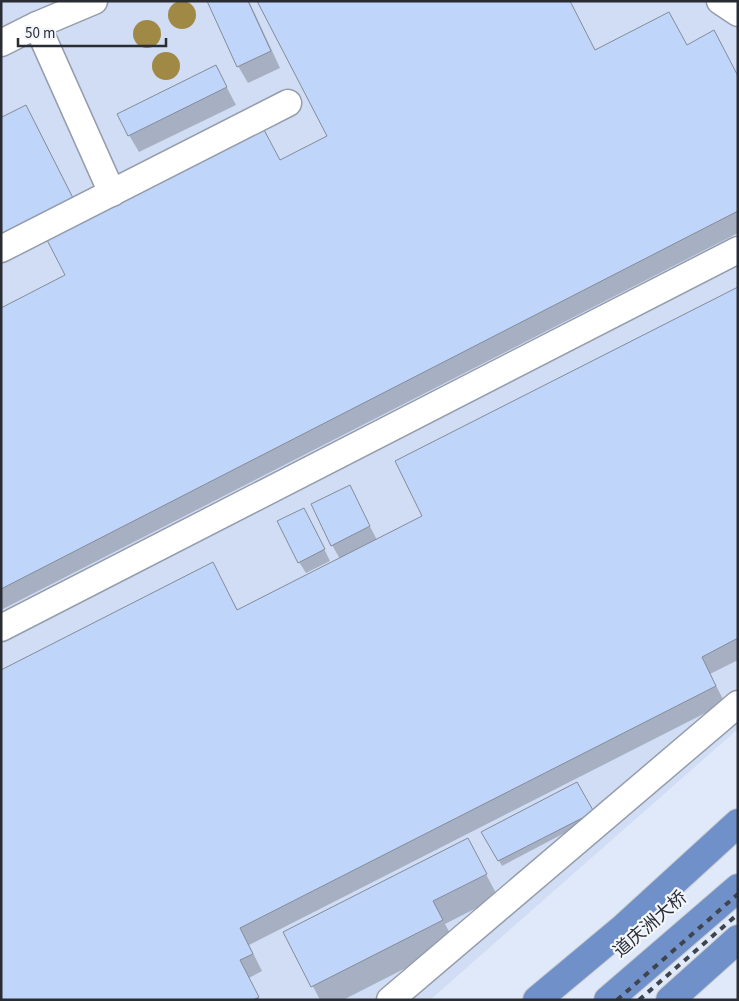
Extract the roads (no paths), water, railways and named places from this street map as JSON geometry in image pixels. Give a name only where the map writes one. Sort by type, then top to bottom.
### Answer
[{"type":"highway","points":[[537,1000],[622,929],[738,824]]},
{"type":"highway","name":"道庆洲大桥","points":[[562,1000],[738,849]]},
{"type":"highway","name":"道庆洲大桥","points":[[608,1000],[738,888]]},
{"type":"highway","points":[[670,1000],[738,939]]},
{"type":"lane","points":[[1,43],[37,25],[94,1]]},
{"type":"lane","points":[[720,1],[738,13]]},
{"type":"lane","points":[[37,25],[112,193]]},
{"type":"lane","points":[[1,250],[288,104]]},
{"type":"lane","points":[[1,628],[738,250]]},
{"type":"lane","points":[[390,1000],[738,704]]},
{"type":"railway","points":[[617,1000],[738,894]]},
{"type":"railway","points":[[639,1000],[738,914]]}]
